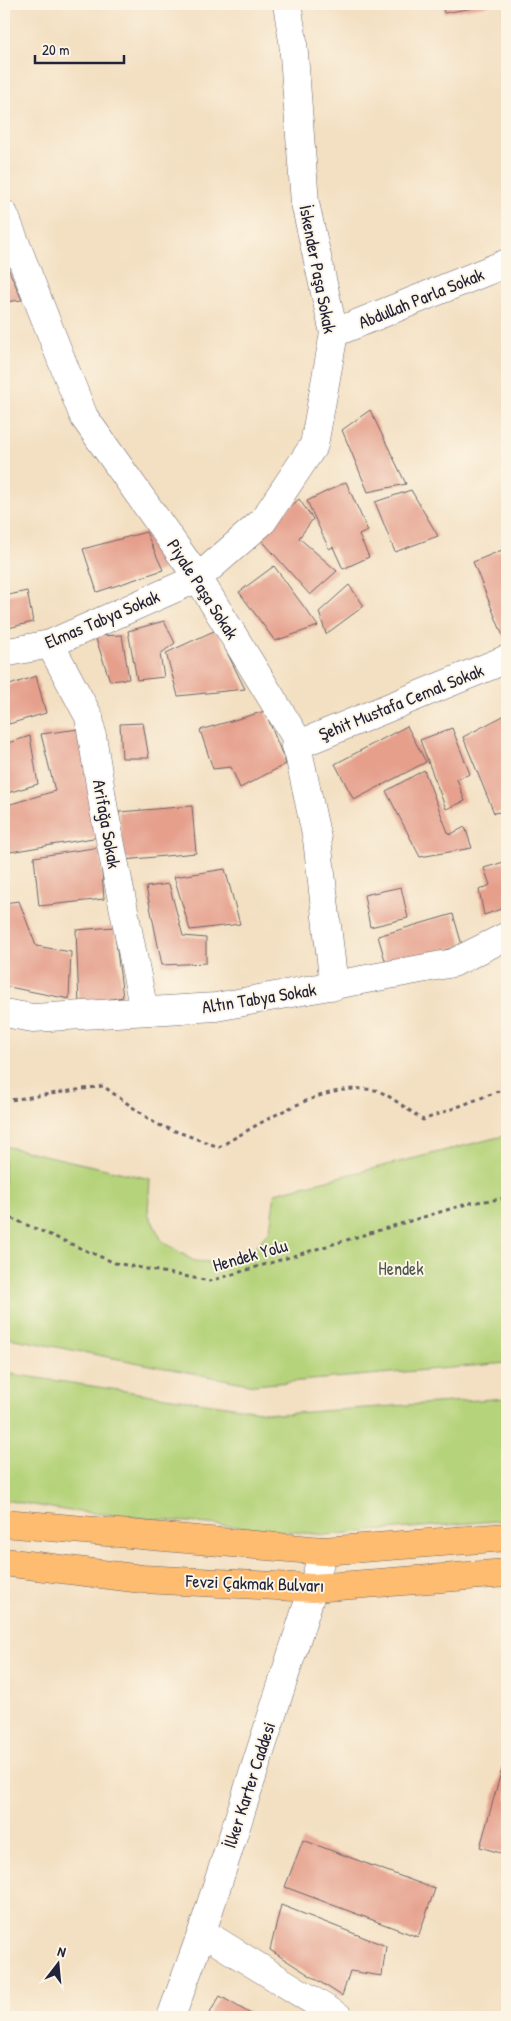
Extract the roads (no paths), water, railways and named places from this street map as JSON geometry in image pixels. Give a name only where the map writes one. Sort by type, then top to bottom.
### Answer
[{"type":"main road","name":"Fevzi Çakmak Bulvarı","points":[[4,1523],[323,1552],[507,1537]]},
{"type":"main road","name":"Fevzi Çakmak Bulvarı","points":[[4,1562],[142,1579],[313,1588],[507,1573]]},
{"type":"street","name":"İskender Paşa Sokak","points":[[198,578],[263,521],[314,445],[334,334],[305,203],[293,41],[286,4]]},
{"type":"street","name":"Piyale Paşa Sokak","points":[[4,214],[84,417],[198,578],[294,736],[317,839],[334,986]]},
{"type":"street","name":"Abdullah Parla Sokak","points":[[334,334],[507,263]]},
{"type":"street","name":"Elmas Tabya Sokak","points":[[4,653],[50,644],[198,578]]},
{"type":"street","name":"Arifağa Sokak","points":[[50,644],[89,717],[104,810],[144,1012]]},
{"type":"street","name":"Şehit Mustafa Cemal Sokak","points":[[295,746],[507,659]]},
{"type":"street","name":"Altın Tabya Sokak","points":[[4,1013],[33,1018],[216,1007],[453,963],[507,936]]},
{"type":"street","name":"İlker Karter Caddesi","points":[[171,2017],[202,1932],[323,1552]]},
{"type":"street","points":[[202,1932],[339,2017]]},
{"type":"park label","name":"Hendek","points":[[401,1268]]}]
